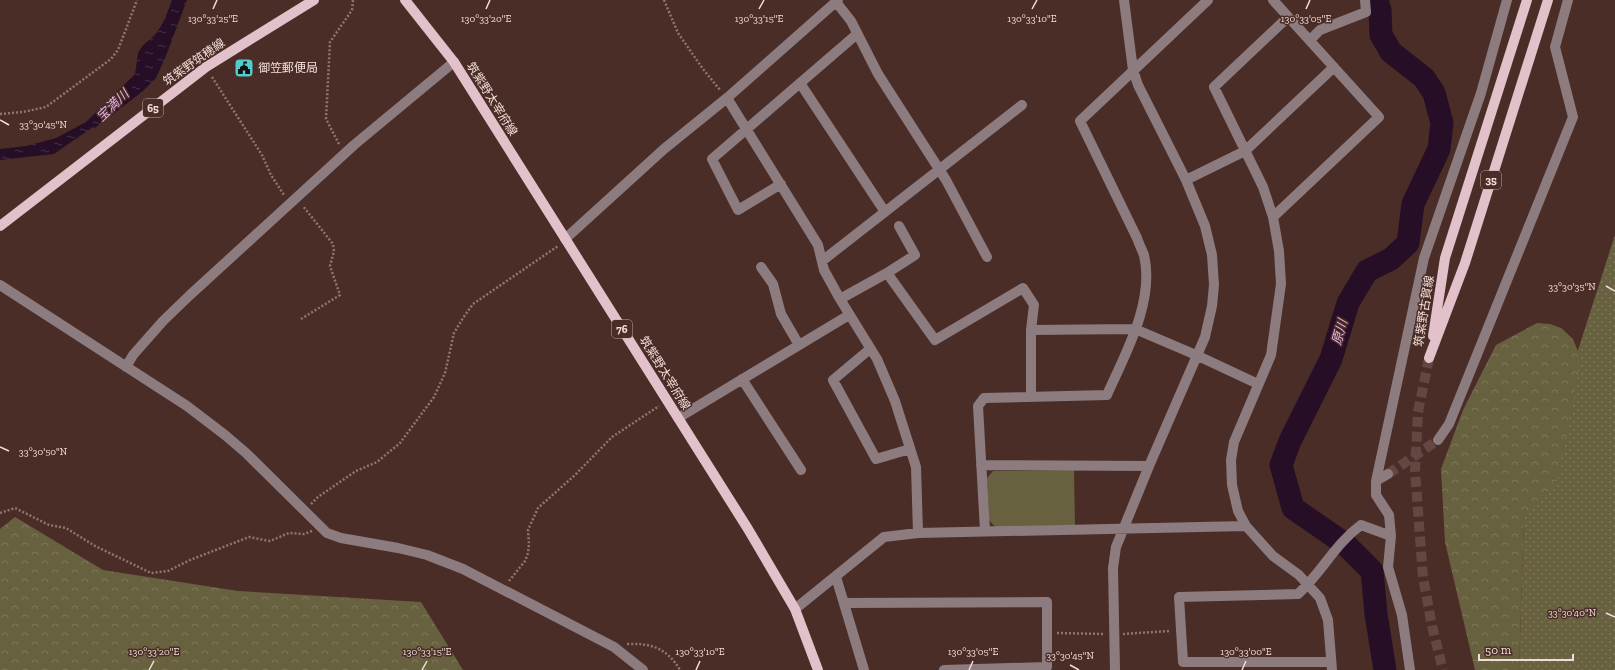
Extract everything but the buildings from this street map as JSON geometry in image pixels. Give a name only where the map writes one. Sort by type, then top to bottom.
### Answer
[{"type":"main road","name":"筑紫野筑穂線","points":[[0,226],[206,67],[314,0]]},
{"type":"main road","name":"筑紫野太宰府線","points":[[405,0],[454,62],[748,529],[795,609],[818,670]]},
{"type":"main road","name":"筑紫野古賀線","points":[[1526,0],[1445,258],[1429,358],[1465,263],[1548,0]]},
{"type":"street","points":[[1115,670],[1113,568],[1116,547],[1196,355],[1205,337],[1212,306],[1214,285],[1212,255],[1205,226],[1186,180],[1138,85],[1133,70],[1124,0]]},
{"type":"street","points":[[985,532],[978,406],[984,398],[1107,395],[1140,317],[1146,286],[1144,256],[1137,238],[1080,121],[1208,0]]},
{"type":"street","points":[[1273,0],[1379,117],[1273,217]]},
{"type":"street","points":[[1310,40],[1320,30],[1366,12],[1365,0]]},
{"type":"street","points":[[1410,670],[1402,615],[1388,567],[1391,536],[1389,515],[1376,495],[1376,482],[1424,258],[1481,93],[1507,0]]},
{"type":"street","points":[[1438,440],[1449,424],[1573,117],[1555,47],[1568,0]]},
{"type":"street","points":[[565,239],[664,149],[727,98],[837,1],[851,21],[878,74],[946,180],[987,257]]},
{"type":"street","points":[[1288,17],[1214,88],[1263,187],[1273,217],[1279,251],[1281,284],[1271,355],[1234,442],[1231,460],[1232,485],[1238,511],[1246,526],[1273,556],[1299,575],[1308,585],[1320,598],[1328,620],[1331,666],[1183,662],[1179,597],[1298,594],[1308,585],[1348,535],[1361,525],[1391,536]]},
{"type":"street","points":[[781,184],[738,210],[712,159],[857,34]]},
{"type":"street","points":[[126,367],[133,355],[163,321],[346,153],[454,62]]},
{"type":"street","points":[[1186,180],[1245,151],[1334,67]]},
{"type":"street","points":[[800,83],[885,212]]},
{"type":"street","points":[[727,98],[818,245],[824,270],[849,315],[877,359],[895,401],[916,467],[918,533]]},
{"type":"street","points":[[822,261],[1022,105]]},
{"type":"street","points":[[840,299],[887,273],[915,254],[899,226]]},
{"type":"street","points":[[762,268],[773,284],[781,314],[799,345]]},
{"type":"street","points":[[887,273],[935,340],[1023,288],[1034,305],[1031,330],[1031,397]]},
{"type":"street","points":[[0,285],[187,406],[246,453],[305,509],[327,533],[341,538],[398,548],[427,555],[463,569],[614,647],[643,670]]},
{"type":"street","points":[[678,418],[849,315]]},
{"type":"street","points":[[1031,330],[1135,329],[1258,384]]},
{"type":"street","points":[[870,349],[833,380],[876,459],[910,449]]},
{"type":"street","points":[[742,379],[801,470]]},
{"type":"street","points":[[981,465],[1149,466]]},
{"type":"street","points":[[1376,482],[1388,474]]},
{"type":"street","points":[[795,609],[884,537],[918,533],[1246,526]]},
{"type":"street","points":[[836,577],[864,670]]},
{"type":"street","points":[[844,603],[1047,602],[1047,667],[944,670]]},
{"type":"path","points":[[0,114],[23,112],[46,107],[111,58],[118,50],[137,0]]},
{"type":"path","points":[[346,153],[337,141],[326,119],[330,42],[352,10],[353,0]]},
{"type":"path","points":[[664,0],[678,33],[703,70],[727,98]]},
{"type":"path","points":[[206,67],[262,155],[280,191],[294,200],[333,244],[334,252],[330,266],[340,295],[301,319]]},
{"type":"path","points":[[305,509],[318,497],[356,471],[377,462],[400,443],[434,397],[446,374],[454,333],[473,304],[560,246],[565,239]]},
{"type":"path","points":[[503,589],[525,561],[530,544],[528,530],[538,508],[575,475],[612,437],[667,400]]},
{"type":"path","points":[[0,513],[15,508],[49,525],[66,528],[95,546],[151,573],[168,571],[190,560],[249,537],[270,541],[289,534],[304,534],[321,528]]},
{"type":"path","points":[[1047,633],[1115,634],[1181,631]]},
{"type":"path","points":[[614,647],[624,644],[650,644],[669,656],[680,670]]},
{"type":"green space","points":[[1615,235],[1615,670],[1519,670],[1524,518]]},
{"type":"green space","points":[[1537,323],[1550,324],[1561,328],[1573,339],[1579,354],[1578,377],[1557,480],[1524,518],[1519,670],[1475,670],[1445,542],[1441,469],[1463,410],[1496,345]]},
{"type":"green space","points":[[1074,470],[1075,525],[995,527],[989,520],[987,478],[993,471]]},
{"type":"green space","points":[[15,517],[103,570],[238,591],[421,602],[463,670],[0,670],[0,529]]},
{"type":"water","name":"宝満川","points":[[172,0],[187,0],[156,78],[143,91],[95,128],[93,127],[54,154],[0,160],[0,149],[26,146],[56,138],[86,122],[134,75],[139,51],[159,28],[166,17]]},
{"type":"waterway","name":"原川","points":[[1378,0],[1381,35],[1391,52],[1424,78],[1434,93],[1442,123],[1439,149],[1413,204],[1408,243],[1391,259],[1367,271],[1348,303],[1331,359],[1290,441],[1281,465],[1293,508],[1345,544],[1372,571],[1376,614],[1385,670]]},
{"type":"tunnel","points":[[1429,358],[1418,412],[1415,471],[1423,577],[1432,626],[1443,670]]},
{"type":"tunnel","points":[[1388,474],[1438,440]]},
{"type":"place","name":"御笠郵便局","points":[[244,68]]}]
